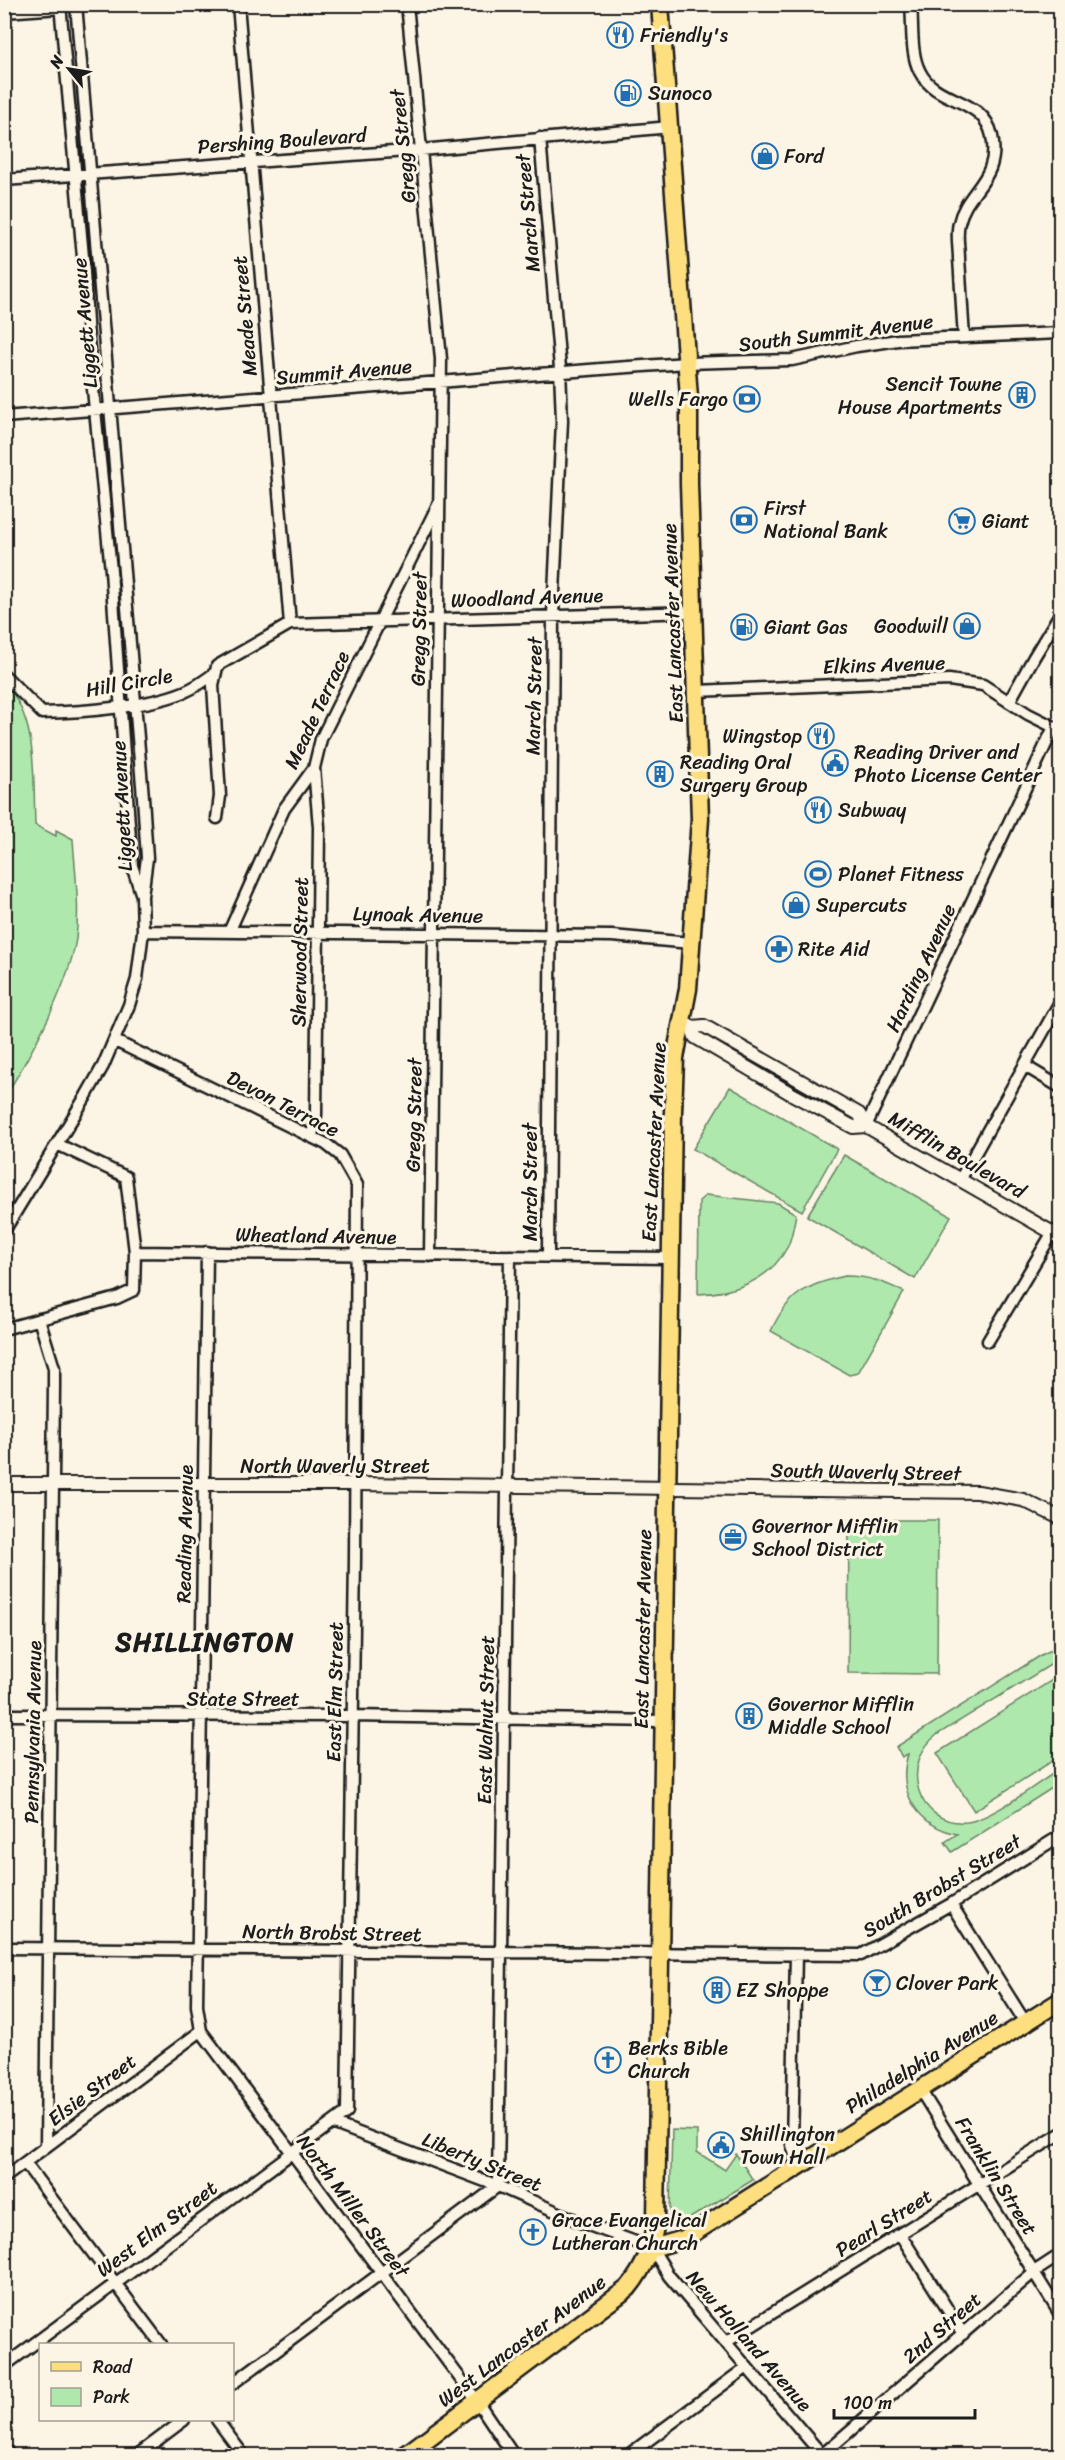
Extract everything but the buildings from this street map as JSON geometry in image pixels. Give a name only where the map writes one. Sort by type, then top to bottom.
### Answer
[{"type":"main road","name":"East Lancaster Avenue","points":[[652,2248],[656,2220],[662,1721],[675,1069],[687,1024],[700,819],[687,363],[660,4]]},
{"type":"main road","name":"Philadelphia Avenue","points":[[652,2248],[684,2240],[919,2088],[1060,2001]]},
{"type":"main road","name":"West Lancaster Avenue","points":[[404,2456],[628,2288],[646,2263],[652,2248]]},
{"type":"street","name":"Liggett Avenue","points":[[76,4],[92,173],[147,858],[142,896]]},
{"type":"street","name":"Meade Street","points":[[238,4],[290,624]]},
{"type":"street","name":"Gregg Street","points":[[407,4],[441,359],[430,1256]]},
{"type":"street","points":[[911,4],[915,57],[920,73],[935,89],[977,110],[987,123],[993,139],[993,158],[989,172],[964,210],[958,224],[964,337]]},
{"type":"street","name":"Liggett Avenue","points":[[4,12],[60,6],[121,705],[132,866],[142,896]]},
{"type":"street","name":"Pershing Boulevard","points":[[4,180],[421,150],[670,127]]},
{"type":"street","name":"March Street","points":[[540,138],[562,421],[553,615],[548,1256]]},
{"type":"street","name":"South Summit Avenue","points":[[687,363],[792,360],[879,342],[1060,333]]},
{"type":"street","name":"Summit Avenue","points":[[4,417],[687,363]]},
{"type":"street","name":"Meade Terrace","points":[[229,932],[284,809],[314,768],[321,739],[439,502]]},
{"type":"street","name":"Woodland Avenue","points":[[290,624],[694,612]]},
{"type":"street","points":[[1009,702],[1060,614]]},
{"type":"street","name":"Hill Circle","points":[[4,675],[42,713],[135,704],[185,692],[216,672],[217,666],[290,624]]},
{"type":"street","points":[[216,672],[213,685],[220,796],[217,818]]},
{"type":"street","name":"Elkins Avenue","points":[[697,691],[949,681],[983,685],[1057,729]]},
{"type":"street","name":"Harding Avenue","points":[[866,1126],[1057,729]]},
{"type":"street","name":"Sherwood Street","points":[[312,1136],[316,1115],[319,827],[314,768]]},
{"type":"street","points":[[4,1231],[92,1086],[115,1041],[137,979],[143,931],[142,896]]},
{"type":"street","name":"Lynoak Avenue","points":[[143,931],[550,934],[612,936],[691,943]]},
{"type":"street","points":[[960,1180],[1060,1002]]},
{"type":"street","name":"Mifflin Boulevard","points":[[687,1024],[704,1026],[850,1108],[859,1114],[866,1126],[1057,1234]]},
{"type":"street","name":"Devon Terrace","points":[[115,1041],[312,1136],[340,1155],[357,1185],[357,1254]]},
{"type":"street","points":[[1025,1066],[1060,1087]]},
{"type":"street","points":[[4,1329],[117,1298],[134,1290],[135,1252],[126,1177],[57,1144]]},
{"type":"street","points":[[988,1341],[1057,1234]]},
{"type":"street","name":"Wheatland Avenue","points":[[135,1252],[670,1258]]},
{"type":"street","name":"Reading Avenue","points":[[201,2031],[197,2006],[207,1252]]},
{"type":"street","name":"East Elm Street","points":[[332,2123],[347,2112],[357,1254]]},
{"type":"street","name":"East Walnut Street","points":[[498,2186],[510,1256]]},
{"type":"street","name":"Pennsylvania Avenue","points":[[39,1319],[54,1368],[46,2147]]},
{"type":"street","name":"North Waverly Street","points":[[4,1484],[204,1486],[356,1484],[666,1488]]},
{"type":"street","name":"South Waverly Street","points":[[666,1488],[995,1494],[1029,1502],[1060,1518]]},
{"type":"street","name":"State Street","points":[[4,1715],[352,1716],[662,1721]]},
{"type":"street","name":"South Brobst Street","points":[[659,1954],[861,1955],[951,1904],[1060,1836]]},
{"type":"street","points":[[951,1904],[1025,2022]]},
{"type":"street","name":"North Brobst Street","points":[[4,1948],[659,1954]]},
{"type":"street","points":[[796,1955],[792,2145],[798,2165]]},
{"type":"street","name":"Elsie Street","points":[[4,2178],[201,2031]]},
{"type":"street","name":"North Miller Street","points":[[201,2031],[477,2401],[514,2456]]},
{"type":"street","name":"Franklin Street","points":[[919,2088],[1060,2314]]},
{"type":"street","name":"West Elm Street","points":[[4,2366],[332,2123]]},
{"type":"street","name":"Liberty Street","points":[[332,2123],[498,2186],[567,2217],[652,2248]]},
{"type":"street","name":"Pearl Street","points":[[726,2342],[1060,2134]]},
{"type":"street","points":[[25,2163],[160,2343]]},
{"type":"street","points":[[234,2383],[498,2186]]},
{"type":"street","points":[[900,2234],[963,2334]]},
{"type":"street","name":"New Holland Avenue","points":[[652,2248],[669,2276],[822,2455]]},
{"type":"street","name":"2nd Street","points":[[822,2455],[1034,2272],[1060,2255]]},
{"type":"street","points":[[627,2456],[747,2367]]},
{"type":"street","points":[[136,2456],[183,2421]]},
{"type":"street","points":[[218,2421],[244,2456]]},
{"type":"street","points":[[4,2448],[10,2456]]},
{"type":"green space","points":[[4,682],[15,697],[29,731],[34,769],[35,825],[56,836],[56,830],[73,839],[78,914],[72,958],[57,1000],[5,1097]]},
{"type":"green space","points":[[730,1087],[837,1149],[802,1211],[693,1149]]},
{"type":"green space","points":[[844,1155],[951,1216],[915,1279],[807,1216]]},
{"type":"green space","points":[[706,1195],[778,1203],[796,1214],[788,1246],[771,1268],[750,1283],[738,1288],[698,1294],[699,1201]]},
{"type":"green space","points":[[845,1276],[876,1280],[904,1292],[858,1373],[849,1375],[771,1331],[784,1308],[800,1293],[809,1287]]},
{"type":"green space","points":[[849,1520],[938,1520],[937,1674],[848,1673]]},
{"type":"green space","points":[[1060,1646],[1060,1659],[938,1734],[926,1746],[919,1761],[917,1776],[919,1790],[925,1804],[935,1814],[950,1821],[967,1822],[989,1814],[1015,1800],[1060,1769],[1060,1783],[952,1852],[945,1842],[957,1834],[932,1824],[914,1806],[905,1782],[908,1754],[902,1757],[896,1747],[1043,1654]]},
{"type":"green space","points":[[1060,1675],[1060,1756],[974,1811],[937,1753]]},
{"type":"green space","points":[[672,2130],[697,2131],[697,2152],[725,2170],[736,2154],[753,2180],[687,2220],[679,2221],[670,2211]]},
{"type":"place","name":"Friendly's","points":[[620,35]]},
{"type":"place","name":"Sunoco","points":[[628,93]]},
{"type":"place","name":"Ford","points":[[765,156]]},
{"type":"place","name":"Sencit Towne House Apartments","points":[[1022,395]]},
{"type":"place","name":"Wells Fargo","points":[[747,399]]},
{"type":"place","name":"First National Bank","points":[[744,520]]},
{"type":"place","name":"Giant","points":[[962,521]]},
{"type":"place","name":"Goodwill","points":[[967,626]]},
{"type":"place","name":"Giant Gas","points":[[744,627]]},
{"type":"place","name":"Wingstop","points":[[821,736]]},
{"type":"place","name":"Reading Driver and Photo License Center","points":[[835,763]]},
{"type":"place","name":"Reading Oral Surgery Group","points":[[660,774]]},
{"type":"place","name":"Subway","points":[[818,810]]},
{"type":"place","name":"Planet Fitness","points":[[818,874]]},
{"type":"place","name":"Supercuts","points":[[796,905]]},
{"type":"place","name":"Rite Aid","points":[[779,949]]},
{"type":"place","name":"Governor Mifflin School District","points":[[733,1537]]},
{"type":"place","name":"Governor Mifflin Middle School","points":[[749,1716]]},
{"type":"place","name":"Clover Park","points":[[877,1983]]},
{"type":"place","name":"EZ Shoppe","points":[[717,1990]]},
{"type":"place","name":"Berks Bible Church","points":[[608,2060]]},
{"type":"place","name":"Shillington Town Hall","points":[[721,2145]]},
{"type":"place","name":"Grace Evangelical Lutheran Church","points":[[533,2232]]},
{"type":"district","name":"SHILLINGTON","points":[[205,1642]]}]
